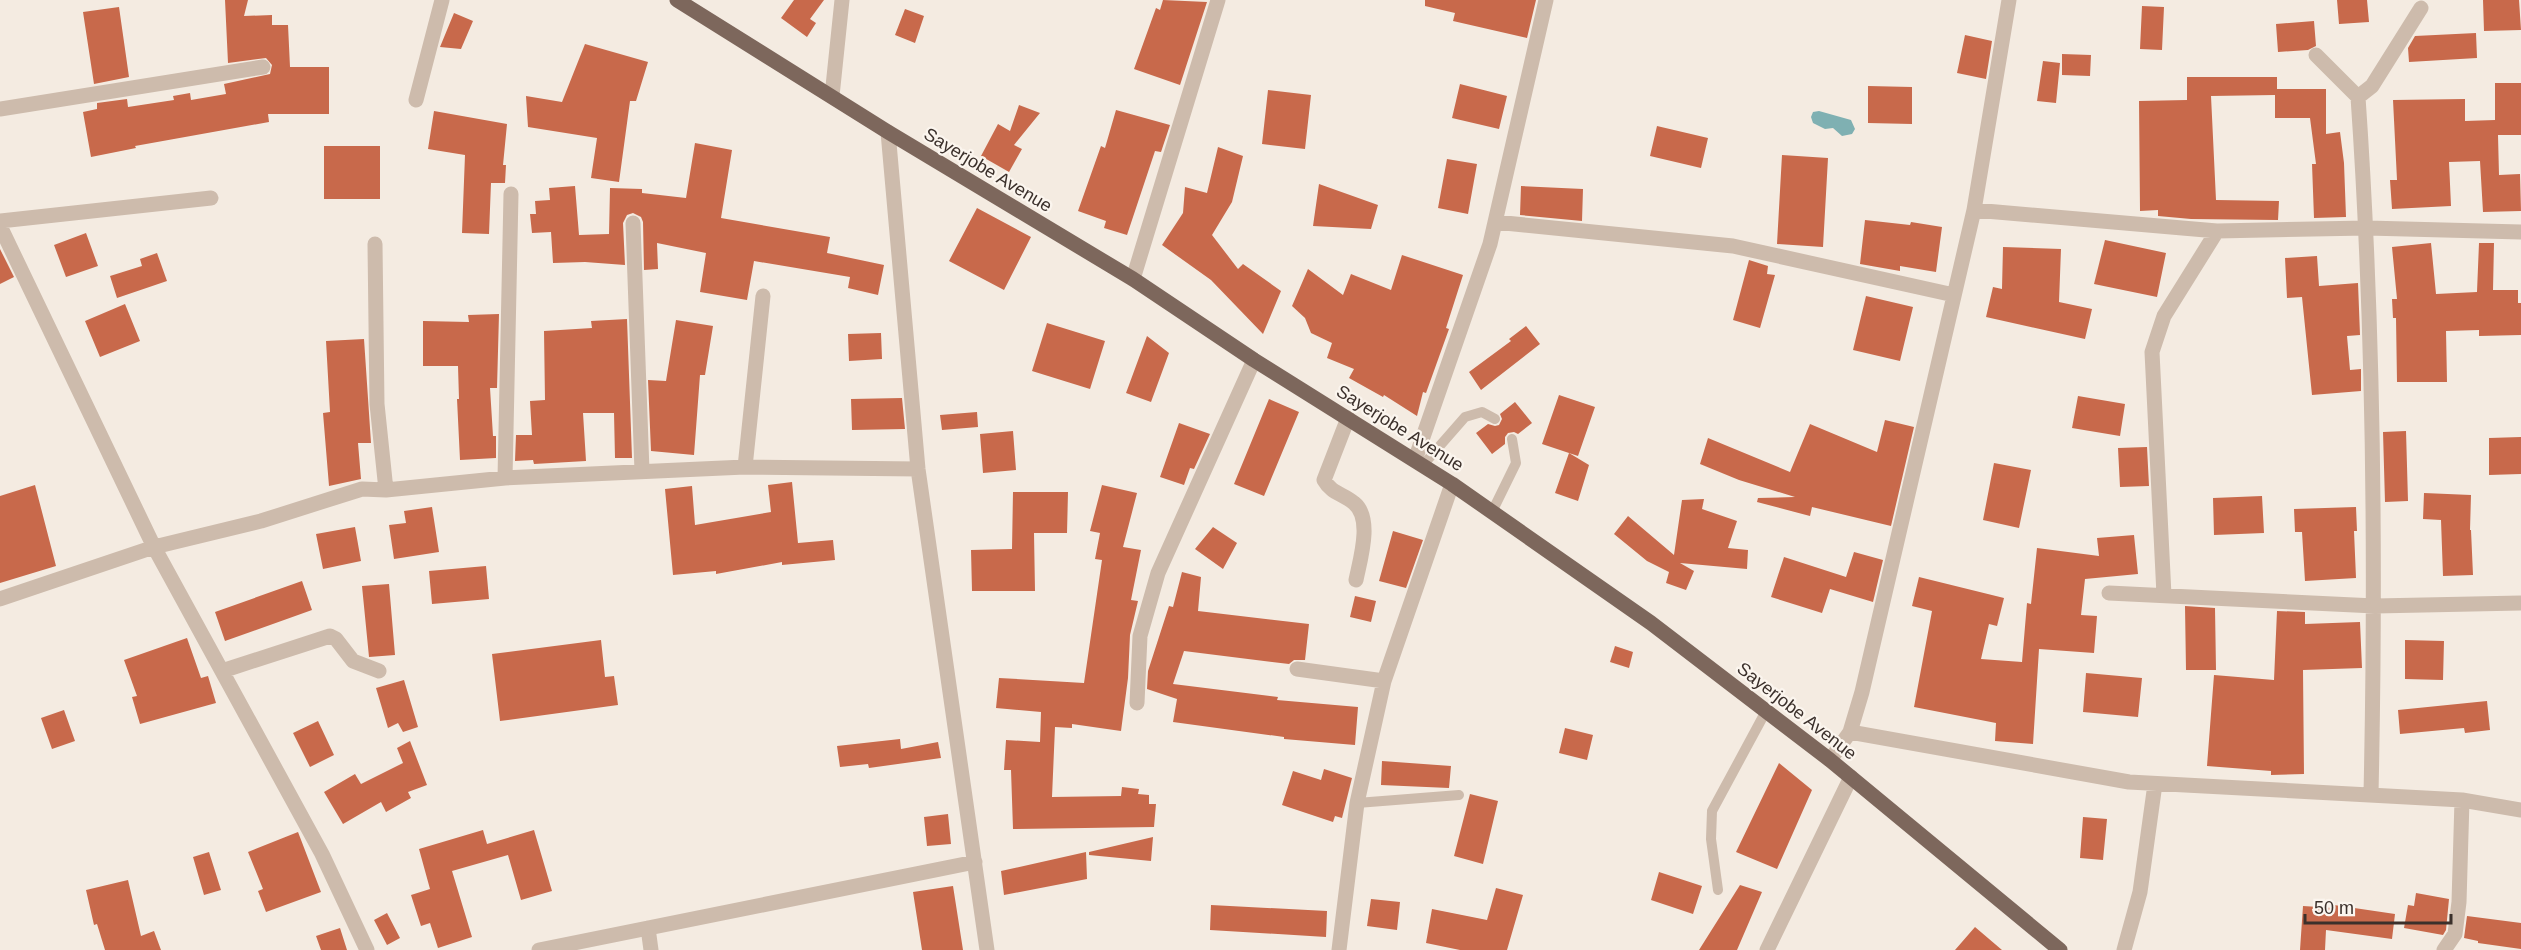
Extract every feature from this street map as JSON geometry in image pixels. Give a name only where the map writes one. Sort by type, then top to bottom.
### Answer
[{"type":"main road","name":"Sayerjobe Avenue","points":[[681,1],[888,132],[1133,279],[1254,360],[1452,484],[1651,623],[1830,760],[2060,950]]},
{"type":"street","points":[[416,100],[442,0]]},
{"type":"street","points":[[832,96],[842,0]]},
{"type":"street","points":[[1133,279],[1218,0]]},
{"type":"street","points":[[1419,463],[1490,244],[1546,0]]},
{"type":"street","points":[[1830,760],[1850,732],[1862,692],[1974,210],[2009,0]]},
{"type":"street","points":[[2358,97],[2372,86],[2421,8]]},
{"type":"street","points":[[2316,55],[2358,97],[2367,228],[2375,606],[2371,794]]},
{"type":"street","points":[[0,109],[263,67]]},
{"type":"street","points":[[888,132],[918,469],[987,950]]},
{"type":"street","points":[[505,478],[511,194]]},
{"type":"street","points":[[0,221],[211,198]]},
{"type":"street","points":[[1974,210],[2217,231],[2367,228],[2521,232]]},
{"type":"street","points":[[1495,222],[1733,246],[1954,295]]},
{"type":"street","points":[[633,223],[642,471]]},
{"type":"street","points":[[0,226],[154,547],[322,854],[367,950]]},
{"type":"street","points":[[2164,595],[2152,352],[2164,316],[2217,231]]},
{"type":"street","points":[[375,244],[377,404],[386,490]]},
{"type":"street","points":[[745,467],[763,296]]},
{"type":"street","points":[[1137,703],[1140,636],[1158,573],[1254,360]]},
{"type":"street","points":[[1348,418],[1324,480],[1329,490],[1354,502],[1362,513],[1364,538],[1356,580]]},
{"type":"street","points":[[0,599],[154,547],[261,521],[362,489],[386,490],[505,478],[745,467],[918,469]]},
{"type":"street","points":[[1339,950],[1357,803],[1384,681],[1452,484]]},
{"type":"street","points":[[2109,593],[2375,606],[2521,603]]},
{"type":"street","points":[[222,671],[330,636],[336,639],[353,661],[380,671]]},
{"type":"street","points":[[1298,669],[1384,681]]},
{"type":"street","points":[[1850,732],[2117,780],[2462,800],[2521,810]]},
{"type":"street","points":[[1767,950],[1851,777]]},
{"type":"street","points":[[2124,950],[2140,892],[2155,784]]},
{"type":"street","points":[[2444,950],[2455,934],[2459,902],[2462,800]]},
{"type":"street","points":[[539,950],[975,862]]},
{"type":"street","points":[[648,928],[651,950]]},
{"type":"lane","points":[[1419,463],[1466,417],[1482,412],[1495,419]]},
{"type":"lane","points":[[1492,512],[1516,463],[1512,439]]},
{"type":"lane","points":[[1718,890],[1711,839],[1712,811],[1766,711]]},
{"type":"lane","points":[[1357,803],[1459,795]]},
{"type":"water","points":[[1819,111],[1851,120],[1855,129],[1852,134],[1842,136],[1833,128],[1825,129],[1813,123],[1811,117],[1813,112]]},
{"type":"building","points":[[225,0],[248,0],[244,16],[272,15],[272,25],[288,25],[290,67],[329,67],[329,114],[268,114],[269,122],[135,146],[136,148],[91,157],[83,112],[97,109],[97,103],[127,99],[128,107],[174,100],[173,96],[190,93],[191,100],[226,94],[224,84],[270,74],[272,65],[266,58],[228,63]]},
{"type":"building","points":[[794,0],[824,0],[810,19],[816,23],[807,37],[781,18]]},
{"type":"building","points":[[1163,0],[1207,2],[1180,85],[1134,69],[1156,8],[1160,10]]},
{"type":"building","points":[[1425,0],[1536,0],[1527,38],[1453,21],[1455,13],[1425,6]]},
{"type":"building","points":[[2337,0],[2367,0],[2369,22],[2339,24]]},
{"type":"building","points":[[2483,0],[2519,0],[2521,30],[2484,31]]},
{"type":"building","points":[[2142,6],[2164,7],[2162,50],[2140,49]]},
{"type":"building","points":[[119,7],[129,77],[94,84],[83,12]]},
{"type":"building","points":[[905,9],[924,16],[915,43],[895,35]]},
{"type":"building","points":[[454,13],[473,21],[461,49],[440,47]]},
{"type":"building","points":[[2314,21],[2316,46],[2308,50],[2278,52],[2276,24]]},
{"type":"building","points":[[2476,33],[2477,58],[2409,62],[2408,48],[2415,36]]},
{"type":"building","points":[[1965,35],[1992,41],[1986,79],[1957,73]]},
{"type":"building","points":[[585,44],[648,62],[636,101],[630,101],[619,182],[591,178],[597,138],[528,127],[526,96],[562,102]]},
{"type":"building","points":[[2062,54],[2091,55],[2090,76],[2062,75]]},
{"type":"building","points":[[2043,61],[2060,63],[2056,103],[2037,101]]},
{"type":"building","points":[[2187,77],[2277,77],[2277,89],[2326,89],[2326,134],[2340,132],[2344,163],[2346,217],[2314,218],[2312,164],[2316,164],[2310,118],[2275,118],[2275,95],[2211,96],[2216,200],[2279,201],[2278,220],[2191,219],[2158,216],[2158,210],[2140,211],[2139,101],[2187,100]]},
{"type":"building","points":[[2495,83],[2521,83],[2521,135],[2498,135],[2499,175],[2520,174],[2521,211],[2483,212],[2480,161],[2449,162],[2451,206],[2392,209],[2390,180],[2397,180],[2393,100],[2465,99],[2465,121],[2495,120]]},
{"type":"building","points":[[1460,84],[1507,96],[1499,129],[1452,118]]},
{"type":"building","points":[[1868,86],[1912,87],[1912,124],[1868,123]]},
{"type":"building","points":[[1268,90],[1311,95],[1305,149],[1262,144]]},
{"type":"building","points":[[1019,105],[1040,113],[1014,145],[1022,149],[1009,172],[981,156],[998,124],[1010,131]]},
{"type":"building","points":[[1116,110],[1170,125],[1161,152],[1155,151],[1127,235],[1104,228],[1106,221],[1078,211],[1101,146],[1105,148]]},
{"type":"building","points":[[434,111],[507,124],[503,165],[506,165],[505,183],[491,183],[489,234],[462,233],[465,155],[428,149]]},
{"type":"building","points":[[1657,126],[1708,138],[1701,168],[1650,156]]},
{"type":"building","points":[[695,143],[732,150],[721,218],[830,237],[827,253],[884,265],[878,295],[848,288],[850,277],[754,261],[747,300],[700,292],[706,253],[657,243],[658,269],[644,270],[643,222],[641,217],[633,213],[627,215],[623,223],[625,265],[585,262],[553,263],[551,232],[532,233],[530,214],[536,214],[535,201],[550,200],[549,188],[575,186],[579,235],[609,234],[610,188],[642,189],[642,193],[686,198]]},
{"type":"building","points":[[324,146],[380,146],[380,199],[324,199]]},
{"type":"building","points":[[1218,147],[1243,156],[1232,202],[1212,235],[1238,269],[1243,264],[1281,291],[1263,334],[1211,280],[1162,245],[1183,213],[1185,187],[1207,193]]},
{"type":"building","points":[[1782,155],[1828,158],[1823,247],[1777,244]]},
{"type":"building","points":[[1447,159],[1477,164],[1468,214],[1438,208]]},
{"type":"building","points":[[1319,184],[1378,205],[1371,229],[1313,226]]},
{"type":"building","points":[[1521,186],[1583,189],[1582,221],[1520,215]]},
{"type":"building","points":[[977,208],[1031,237],[1004,290],[949,261]]},
{"type":"building","points":[[1865,220],[1910,225],[1911,222],[1942,227],[1936,272],[1900,266],[1900,271],[1860,264]]},
{"type":"building","points":[[86,233],[98,266],[66,277],[54,245]]},
{"type":"building","points":[[2105,240],[2166,253],[2157,297],[2094,284]]},
{"type":"building","points":[[2431,243],[2436,294],[2477,292],[2479,243],[2494,243],[2493,290],[2518,290],[2518,303],[2521,303],[2521,335],[2479,336],[2479,330],[2446,331],[2447,382],[2397,382],[2396,318],[2393,318],[2392,299],[2397,299],[2392,247]]},
{"type":"building","points":[[2003,247],[2061,249],[2059,302],[2092,309],[2085,339],[1986,317],[1993,287],[2002,289]]},
{"type":"building","points":[[0,249],[14,277],[0,284]]},
{"type":"building","points":[[157,253],[167,281],[117,298],[110,276],[142,266],[140,259]]},
{"type":"building","points":[[1402,255],[1463,275],[1446,328],[1449,329],[1426,393],[1423,392],[1417,416],[1384,395],[1383,397],[1349,378],[1354,369],[1327,358],[1332,343],[1311,333],[1305,318],[1292,306],[1308,269],[1343,295],[1351,274],[1391,290]]},
{"type":"building","points":[[2317,256],[2319,286],[2358,283],[2360,335],[2347,336],[2350,370],[2361,369],[2361,391],[2312,395],[2302,297],[2287,298],[2285,258]]},
{"type":"building","points":[[1749,260],[1768,266],[1767,274],[1775,275],[1760,328],[1733,320]]},
{"type":"building","points":[[1866,296],[1913,307],[1900,361],[1853,350]]},
{"type":"building","points":[[125,304],[140,341],[100,357],[85,321]]},
{"type":"building","points":[[499,314],[497,388],[490,388],[493,436],[496,436],[496,458],[460,460],[458,366],[423,366],[423,321],[469,322],[468,315]]},
{"type":"building","points":[[627,319],[632,458],[615,458],[614,413],[583,413],[586,461],[534,464],[533,460],[515,461],[516,435],[532,435],[530,401],[545,400],[544,331],[592,328],[591,321]]},
{"type":"building","points":[[676,320],[713,326],[705,375],[700,375],[694,455],[651,451],[648,380],[666,381]]},
{"type":"building","points":[[1047,323],[1105,341],[1090,389],[1032,371]]},
{"type":"building","points":[[1526,326],[1540,344],[1481,390],[1469,372],[1511,341],[1509,339]]},
{"type":"building","points":[[881,333],[882,359],[849,361],[848,334]]},
{"type":"building","points":[[1147,336],[1169,353],[1151,402],[1126,393]]},
{"type":"building","points":[[364,339],[371,443],[358,443],[361,479],[329,486],[323,413],[330,412],[326,341]]},
{"type":"building","points":[[1559,395],[1595,407],[1578,456],[1542,444]]},
{"type":"building","points":[[2078,396],[2125,404],[2120,436],[2072,428]]},
{"type":"building","points":[[902,398],[905,429],[852,430],[851,399]]},
{"type":"building","points":[[1269,399],[1299,412],[1264,496],[1234,484]]},
{"type":"building","points":[[1515,402],[1532,423],[1518,434],[1508,433],[1505,437],[1505,444],[1492,454],[1476,433],[1488,424],[1499,425],[1502,419],[1500,414]]},
{"type":"building","points":[[977,412],[978,427],[942,430],[940,415]]},
{"type":"building","points":[[1885,420],[1914,427],[1891,526],[1812,507],[1810,516],[1757,502],[1758,498],[1795,497],[1739,480],[1700,464],[1708,438],[1790,472],[1810,424],[1877,452]]},
{"type":"building","points":[[1179,423],[1210,434],[1194,469],[1190,468],[1184,485],[1160,477]]},
{"type":"building","points":[[1013,431],[1016,470],[983,473],[980,434]]},
{"type":"building","points":[[2406,431],[2408,501],[2385,502],[2383,432]]},
{"type":"building","points":[[2521,437],[2521,474],[2489,475],[2489,438]]},
{"type":"building","points":[[2147,447],[2149,486],[2120,487],[2118,448]]},
{"type":"building","points":[[1569,453],[1589,465],[1578,501],[1555,493]]},
{"type":"building","points":[[1994,463],[2031,470],[2019,528],[1983,520]]},
{"type":"building","points":[[792,482],[798,543],[833,540],[835,560],[782,565],[782,562],[716,574],[716,571],[673,575],[665,489],[692,486],[695,525],[771,512],[768,485]]},
{"type":"building","points":[[35,485],[56,566],[0,583],[0,496]]},
{"type":"building","points":[[1102,485],[1137,493],[1123,547],[1141,550],[1131,600],[1138,601],[1130,635],[1128,678],[1121,731],[1072,724],[1072,728],[1055,727],[1052,797],[1121,796],[1122,787],[1139,789],[1138,794],[1149,795],[1149,804],[1156,804],[1154,827],[1013,829],[1011,770],[1004,770],[1006,740],[1040,742],[1041,712],[996,708],[999,678],[1084,683],[1102,560],[1095,559],[1100,533],[1090,531]]},
{"type":"building","points":[[1013,492],[1068,492],[1067,533],[1034,533],[1035,591],[972,591],[971,550],[1012,549]]},
{"type":"building","points":[[2424,493],[2471,495],[2470,530],[2473,575],[2443,576],[2441,520],[2423,519]]},
{"type":"building","points":[[2262,496],[2264,533],[2214,535],[2213,498]]},
{"type":"building","points":[[1704,499],[1702,509],[1737,521],[1728,548],[1748,550],[1747,569],[1680,563],[1694,571],[1686,590],[1666,583],[1669,572],[1647,561],[1614,534],[1628,516],[1674,555],[1682,500]]},
{"type":"building","points":[[432,507],[439,552],[394,559],[389,525],[406,523],[404,511]]},
{"type":"building","points":[[2356,507],[2357,531],[2354,531],[2356,578],[2305,581],[2302,532],[2295,532],[2294,509]]},
{"type":"building","points":[[355,527],[361,561],[323,569],[316,534]]},
{"type":"building","points":[[1213,527],[1237,543],[1223,569],[1195,549]]},
{"type":"building","points":[[1393,531],[1423,540],[1406,588],[1379,581]]},
{"type":"building","points":[[2134,535],[2138,574],[2085,579],[2081,615],[2097,616],[2094,653],[2039,649],[2033,744],[1995,741],[1996,723],[1914,707],[1932,611],[1912,606],[1919,577],[2004,598],[1997,626],[1989,624],[1981,659],[2022,662],[2027,603],[2031,604],[2037,548],[2099,556],[2097,538]]},
{"type":"building","points":[[1854,552],[1883,560],[1873,602],[1830,589],[1822,613],[1771,597],[1784,557],[1846,577]]},
{"type":"building","points":[[486,566],[489,599],[432,604],[429,571]]},
{"type":"building","points":[[1182,572],[1201,577],[1198,611],[1309,624],[1305,660],[1294,660],[1289,664],[1184,651],[1173,684],[1278,697],[1277,700],[1358,707],[1355,745],[1284,739],[1284,737],[1173,722],[1177,699],[1147,689],[1148,671],[1169,606],[1173,607]]},
{"type":"building","points":[[302,581],[312,610],[225,641],[215,612]]},
{"type":"building","points":[[389,584],[395,655],[369,657],[362,586]]},
{"type":"building","points":[[1355,596],[1376,601],[1371,622],[1350,617]]},
{"type":"building","points":[[2185,606],[2215,608],[2216,670],[2186,670]]},
{"type":"building","points":[[2277,611],[2305,612],[2305,624],[2360,622],[2362,668],[2303,670],[2304,774],[2271,775],[2271,771],[2207,766],[2214,675],[2274,680]]},
{"type":"building","points":[[187,638],[201,678],[208,676],[216,703],[140,724],[132,697],[137,696],[124,660]]},
{"type":"building","points":[[601,640],[605,677],[614,676],[618,705],[500,721],[492,654]]},
{"type":"building","points":[[2405,640],[2444,641],[2443,680],[2405,679]]},
{"type":"building","points":[[1615,646],[1633,652],[1629,668],[1610,662]]},
{"type":"building","points":[[2086,673],[2142,678],[2138,717],[2083,712]]},
{"type":"building","points":[[404,680],[418,727],[403,732],[398,723],[388,728],[376,688]]},
{"type":"building","points":[[2487,701],[2490,730],[2465,733],[2464,728],[2400,734],[2398,710]]},
{"type":"building","points":[[64,710],[75,741],[52,749],[41,718]]},
{"type":"building","points":[[318,721],[334,755],[310,767],[293,733]]},
{"type":"building","points":[[1565,728],[1593,735],[1587,760],[1559,753]]},
{"type":"building","points":[[900,739],[901,749],[938,742],[941,758],[869,768],[868,764],[840,767],[837,746]]},
{"type":"building","points":[[410,741],[427,785],[408,792],[411,798],[386,812],[381,802],[343,824],[324,792],[355,774],[361,784],[403,763],[397,748]]},
{"type":"building","points":[[1382,761],[1451,766],[1449,788],[1381,785]]},
{"type":"building","points":[[1779,763],[1812,790],[1777,869],[1736,852]]},
{"type":"building","points":[[1324,769],[1352,778],[1342,818],[1335,816],[1333,822],[1282,805],[1293,771],[1321,780]]},
{"type":"building","points":[[1470,794],[1498,801],[1483,864],[1454,856]]},
{"type":"building","points":[[948,814],[951,844],[927,846],[924,817]]},
{"type":"building","points":[[2083,817],[2107,819],[2103,860],[2080,858]]},
{"type":"building","points":[[483,830],[487,844],[534,830],[552,891],[521,900],[508,855],[452,871],[472,937],[438,948],[430,923],[421,926],[411,895],[430,889],[419,849]]},
{"type":"building","points":[[298,832],[321,892],[266,912],[258,891],[263,889],[248,852]]},
{"type":"building","points":[[1153,837],[1151,861],[1089,855],[1089,852]]},
{"type":"building","points":[[209,852],[221,890],[204,895],[193,857]]},
{"type":"building","points":[[1086,852],[1087,879],[1004,895],[1001,871]]},
{"type":"building","points":[[1659,872],[1702,886],[1693,914],[1651,900]]},
{"type":"building","points":[[128,880],[141,936],[154,931],[161,950],[105,950],[97,924],[94,925],[86,890]]},
{"type":"building","points":[[1740,885],[1762,892],[1737,950],[1699,950]]},
{"type":"building","points":[[953,886],[963,950],[922,950],[913,892]]},
{"type":"building","points":[[1496,888],[1523,895],[1507,950],[1460,950],[1426,943],[1432,909],[1487,920]]},
{"type":"building","points":[[2416,893],[2449,899],[2446,930],[2443,935],[2404,928],[2408,905],[2414,906]]},
{"type":"building","points":[[1371,899],[1400,902],[1397,930],[1367,926]]},
{"type":"building","points":[[1211,905],[1327,911],[1326,937],[1210,930]]},
{"type":"building","points":[[2334,905],[2395,914],[2392,939],[2326,930],[2325,950],[2300,950],[2303,906],[2334,908]]},
{"type":"building","points":[[387,913],[400,938],[387,945],[374,920]]},
{"type":"building","points":[[2467,916],[2521,923],[2521,949],[2478,943],[2478,941],[2464,938]]},
{"type":"building","points":[[1975,927],[2002,950],[1955,950]]},
{"type":"building","points":[[340,928],[347,950],[321,950],[316,936]]}]
